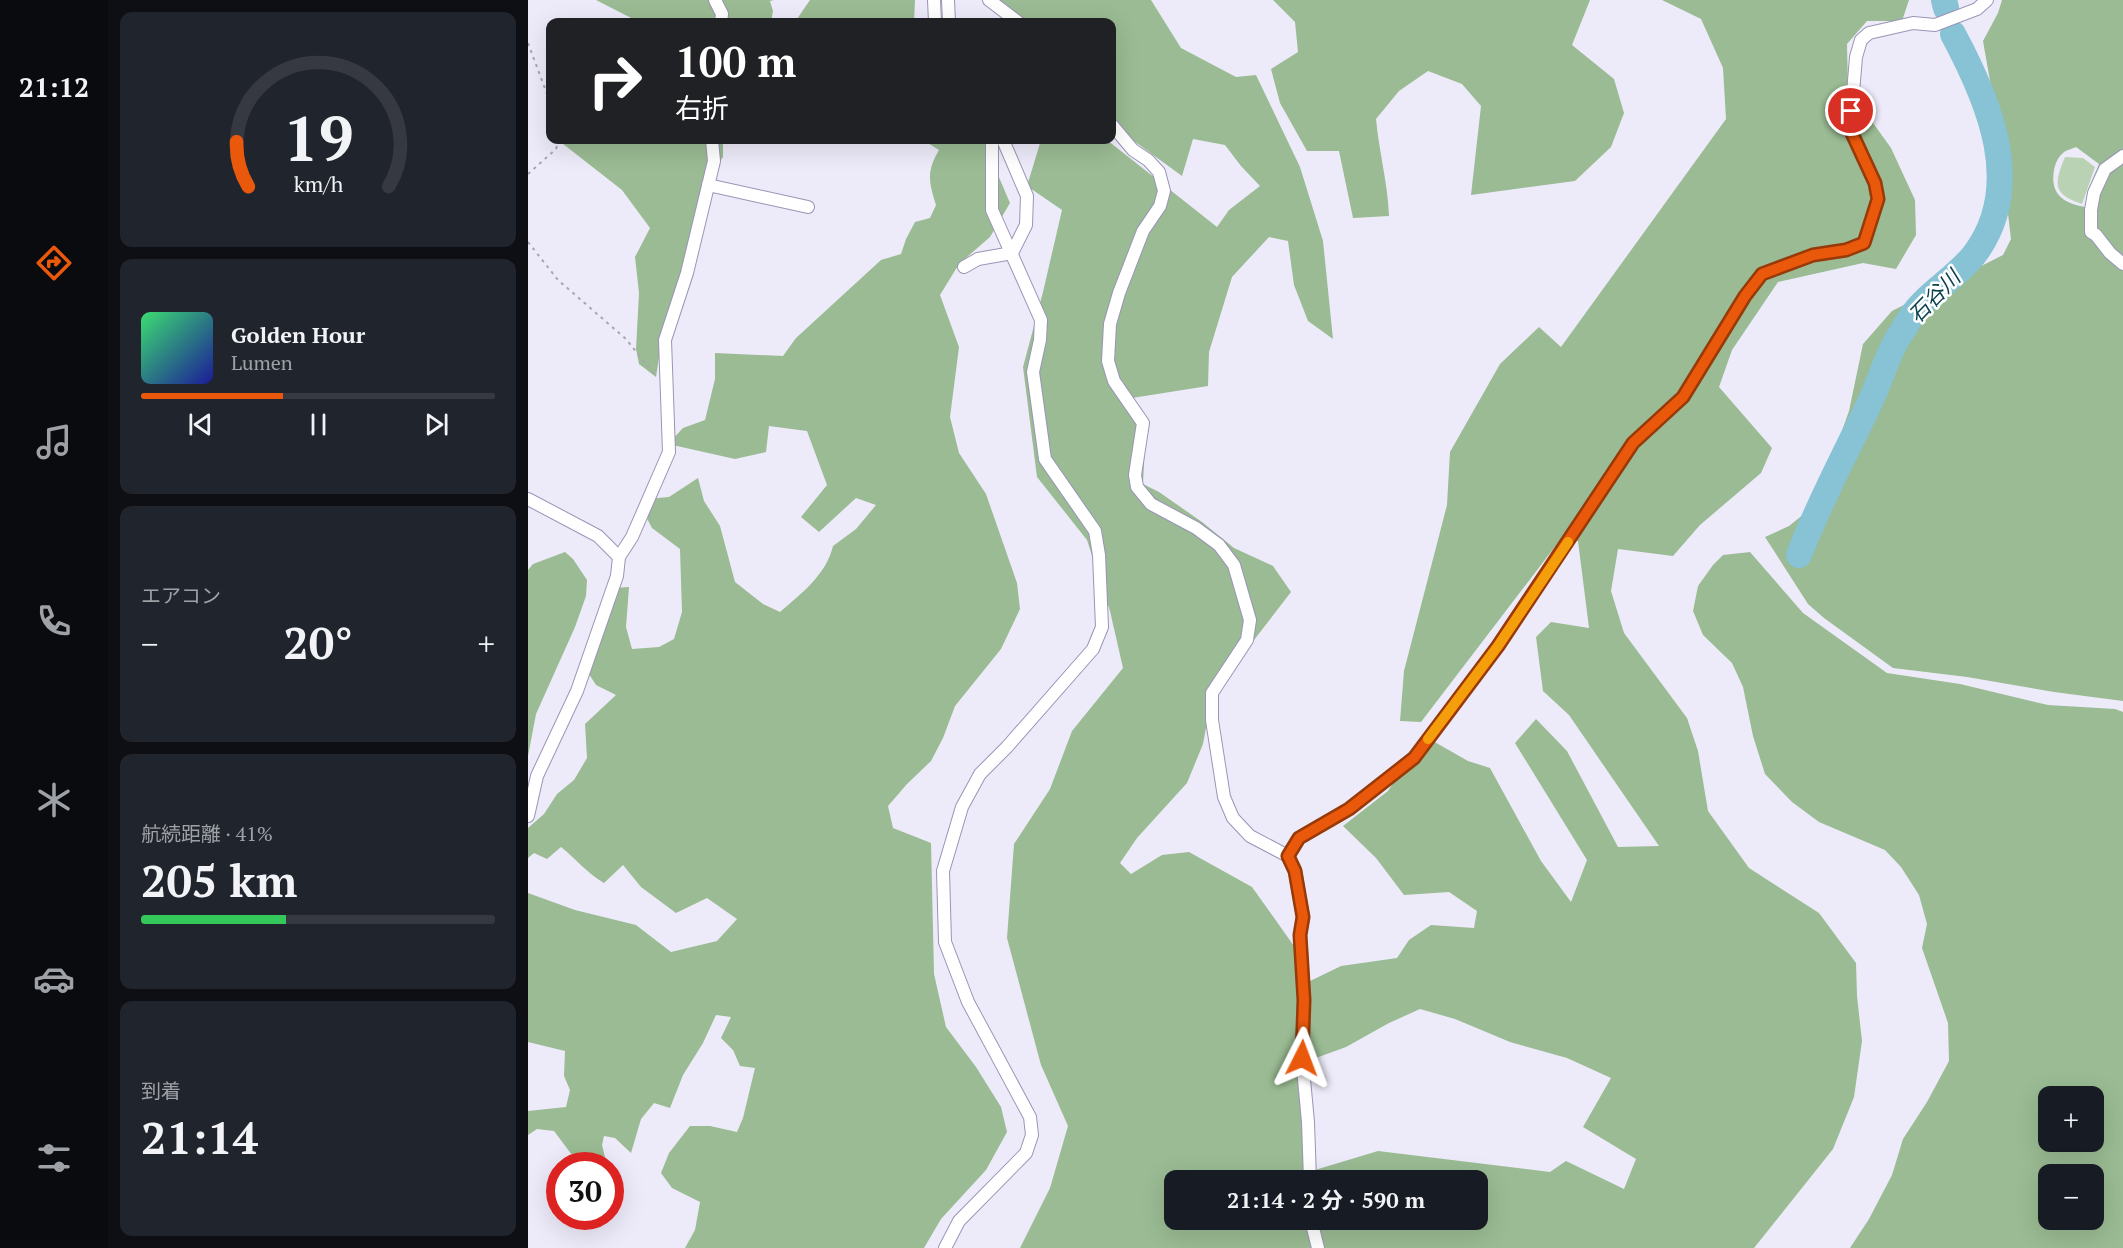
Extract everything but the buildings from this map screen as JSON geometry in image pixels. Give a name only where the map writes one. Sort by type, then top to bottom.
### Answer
[{"type":"street","points":[[715,0],[722,18]]},
{"type":"street","points":[[934,0],[935,18]]},
{"type":"street","points":[[948,0],[949,18]]},
{"type":"street","points":[[989,0],[1013,18]]},
{"type":"street","points":[[1288,856],[1299,838],[1349,809],[1414,758],[1498,646],[1633,443],[1683,397],[1745,296],[1762,274],[1813,255],[1846,250],[1864,243],[1878,199],[1875,183],[1850,129],[1856,57],[1862,40],[1869,33],[1914,23],[1935,25],[1977,9],[1987,0]]},
{"type":"street","points":[[1116,130],[1133,150],[1160,172],[1164,191],[1160,207],[1143,231],[1119,293],[1110,324],[1108,361],[1114,381],[1143,423],[1135,475],[1137,487],[1152,504],[1196,528],[1219,545],[1234,565],[1250,620],[1247,640],[1212,693],[1212,720],[1224,797],[1233,818],[1250,836],[1288,856],[1295,871],[1303,917],[1300,935],[1304,1000],[1302,1058],[1310,1170]]},
{"type":"street","points":[[528,816],[537,776],[577,691],[617,576],[619,557],[632,537],[669,452],[665,340],[687,273],[714,161],[712,144]]},
{"type":"street","points":[[945,1248],[959,1221],[1026,1153],[1032,1135],[1030,1117],[968,1002],[945,942],[943,871],[962,807],[980,774],[1007,747],[1093,649],[1102,627],[1099,555],[1095,531],[1045,459],[1033,372],[1040,340],[1041,320],[992,210],[992,144]]},
{"type":"street","points":[[1005,144],[1027,196],[1026,225],[1012,254]]},
{"type":"street","points":[[2123,156],[2105,169],[2094,193],[2091,210],[2093,230],[2091,232],[2123,264]]},
{"type":"street","points":[[708,185],[808,207]]},
{"type":"street","points":[[964,267],[978,259],[1012,254]]},
{"type":"street","points":[[528,499],[598,536],[619,557]]},
{"type":"street","points":[[1313,1230],[1317,1248]]},
{"type":"path","points":[[528,43],[546,91]]},
{"type":"path","points":[[528,174],[556,149],[558,144]]},
{"type":"path","points":[[528,242],[558,280],[626,339],[666,390]]},
{"type":"green space","points":[[596,0],[774,0],[770,1],[773,11],[772,18],[631,18]]},
{"type":"green space","points":[[810,0],[915,0],[914,18],[798,18]]},
{"type":"green space","points":[[995,0],[1151,0],[1181,48],[1236,77],[1256,75],[1300,167],[1323,241],[1333,339],[1308,321],[1294,285],[1288,241],[1269,237],[1232,277],[1209,352],[1208,386],[1132,398],[1146,424],[1143,484],[1159,492],[1202,522],[1234,548],[1273,566],[1291,592],[1237,662],[1211,701],[1203,744],[1187,783],[1137,838],[1120,863],[1131,874],[1162,855],[1189,852],[1252,887],[1299,953],[1308,982],[1341,966],[1397,958],[1409,940],[1431,925],[1474,928],[1477,911],[1449,892],[1404,895],[1376,858],[1343,826],[1388,791],[1424,736],[1468,761],[1490,768],[1541,861],[1571,902],[1587,860],[1515,743],[1536,719],[1567,751],[1618,847],[1659,846],[1569,715],[1543,691],[1536,637],[1551,622],[1589,628],[1578,541],[1560,540],[1421,722],[1400,721],[1404,671],[1447,505],[1450,452],[1500,364],[1539,327],[1561,347],[1726,119],[1723,68],[1701,19],[1662,0],[1909,0],[1902,21],[1867,21],[1847,44],[1848,88],[1891,148],[1915,200],[1916,235],[1896,269],[1863,263],[1778,282],[1732,350],[1719,387],[1772,448],[1761,473],[1700,525],[1673,556],[1618,549],[1611,591],[1624,633],[1687,718],[1698,751],[1708,811],[1749,868],[1819,913],[1856,963],[1862,1041],[1854,1097],[1833,1149],[1754,1248],[1020,1248],[1050,1188],[1068,1126],[1041,1065],[1007,938],[1014,844],[1050,789],[1072,731],[1123,668],[1110,611],[1087,540],[1037,477],[1023,367],[1062,210],[1027,186],[1040,144],[1112,144],[1217,227],[1229,210],[1260,186],[1225,145],[1193,139],[1182,176],[1116,128],[1116,18],[1014,18]],"holes":[[[1420,1009],[1455,1019],[1510,1042],[1567,1058],[1611,1078],[1583,1127],[1636,1159],[1624,1189],[1566,1161],[1550,1172],[1378,1151],[1315,1170],[1314,1134],[1305,1062],[1346,1047]]]},
{"type":"green space","points":[[1273,0],[1590,0],[1572,45],[1614,79],[1624,113],[1611,147],[1575,181],[1471,195],[1481,106],[1462,84],[1428,71],[1399,91],[1376,119],[1389,216],[1353,218],[1339,151],[1307,151],[1280,103],[1271,69],[1298,52],[1295,22]]},
{"type":"green space","points":[[2002,0],[2123,0],[2123,701],[1893,668],[1808,604],[1765,537],[1789,526],[1809,510],[1821,490],[1849,411],[1863,344],[1892,311],[2003,255],[2011,239],[2003,138],[1995,109],[1983,41],[1998,13]],"holes":[[[2076,147],[2099,164],[2088,191],[2085,207],[2070,203],[2059,196],[2053,178],[2056,163],[2064,152]]]},
{"type":"green space","points":[[563,144],[723,144],[723,157],[704,183],[696,231],[661,344],[656,377],[639,364],[636,349],[639,293],[635,257],[650,228],[622,190]]},
{"type":"green space","points":[[929,144],[985,144],[1010,203],[990,237],[959,264],[940,295],[959,347],[950,417],[959,453],[986,494],[1017,583],[1020,609],[1001,649],[955,706],[931,761],[888,806],[893,828],[931,843],[934,974],[946,1027],[976,1067],[1001,1107],[1007,1132],[986,1170],[941,1219],[924,1248],[685,1248],[695,1230],[700,1202],[672,1188],[661,1173],[669,1153],[690,1126],[710,1126],[737,1132],[743,1118],[755,1068],[740,1066],[733,1050],[721,1038],[731,1017],[716,1015],[703,1043],[683,1075],[670,1108],[654,1103],[641,1119],[631,1153],[615,1138],[604,1136],[602,1145],[604,1152],[570,1152],[554,1131],[537,1129],[528,1135],[528,1111],[566,1107],[570,1090],[564,1076],[565,1051],[528,1042],[528,893],[575,910],[636,925],[671,952],[717,941],[737,919],[707,898],[676,913],[641,887],[623,865],[604,883],[561,847],[547,859],[534,853],[528,858],[528,828],[544,814],[557,794],[574,780],[587,758],[585,724],[616,695],[596,685],[587,671],[614,588],[629,587],[626,627],[632,649],[659,647],[674,639],[682,612],[680,549],[652,528],[643,511],[647,499],[669,497],[698,478],[704,501],[720,526],[735,582],[763,604],[780,612],[819,575],[833,546],[856,529],[876,505],[856,498],[819,532],[801,517],[827,485],[807,431],[769,426],[766,452],[735,459],[668,444],[683,428],[705,420],[715,379],[715,353],[783,356],[796,338],[881,260],[901,254],[915,222],[930,218],[936,205],[930,177],[932,165],[939,150]]},
{"type":"green space","points":[[2065,157],[2083,158],[2095,167],[2082,204],[2065,196],[2058,187],[2059,174]]},
{"type":"green space","points":[[565,552],[573,559],[587,580],[586,596],[575,627],[536,714],[528,756],[528,570],[533,564]]},
{"type":"green space","points":[[1750,552],[1803,613],[1887,673],[1960,684],[2048,705],[2115,709],[2123,712],[2123,1248],[1850,1248],[1869,1219],[1892,1175],[1903,1139],[1927,1102],[1949,1061],[1948,1023],[1922,948],[1927,924],[1919,895],[1901,867],[1885,850],[1819,822],[1792,802],[1765,774],[1753,736],[1743,687],[1732,663],[1703,635],[1693,611],[1698,586],[1723,555]]},
{"type":"waterway","name":"石谷川","points":[[1944,0],[1946,8]]},
{"type":"waterway","name":"石谷川","points":[[1799,555],[1896,340],[1923,302],[1974,255],[1990,229],[1998,201],[2000,173],[1996,144],[1979,87],[1953,34]]},
{"type":"slow traffic","points":[[1428,739],[1498,646],[1568,542]]},
{"type":"route","points":[[1302,1058],[1304,1000],[1300,935],[1303,917],[1295,871],[1288,856],[1299,838],[1349,809],[1414,758],[1498,646],[1633,443],[1683,397],[1745,296],[1762,274],[1813,255],[1846,250],[1864,243],[1878,199],[1875,183],[1850,129],[1851,111]]}]
